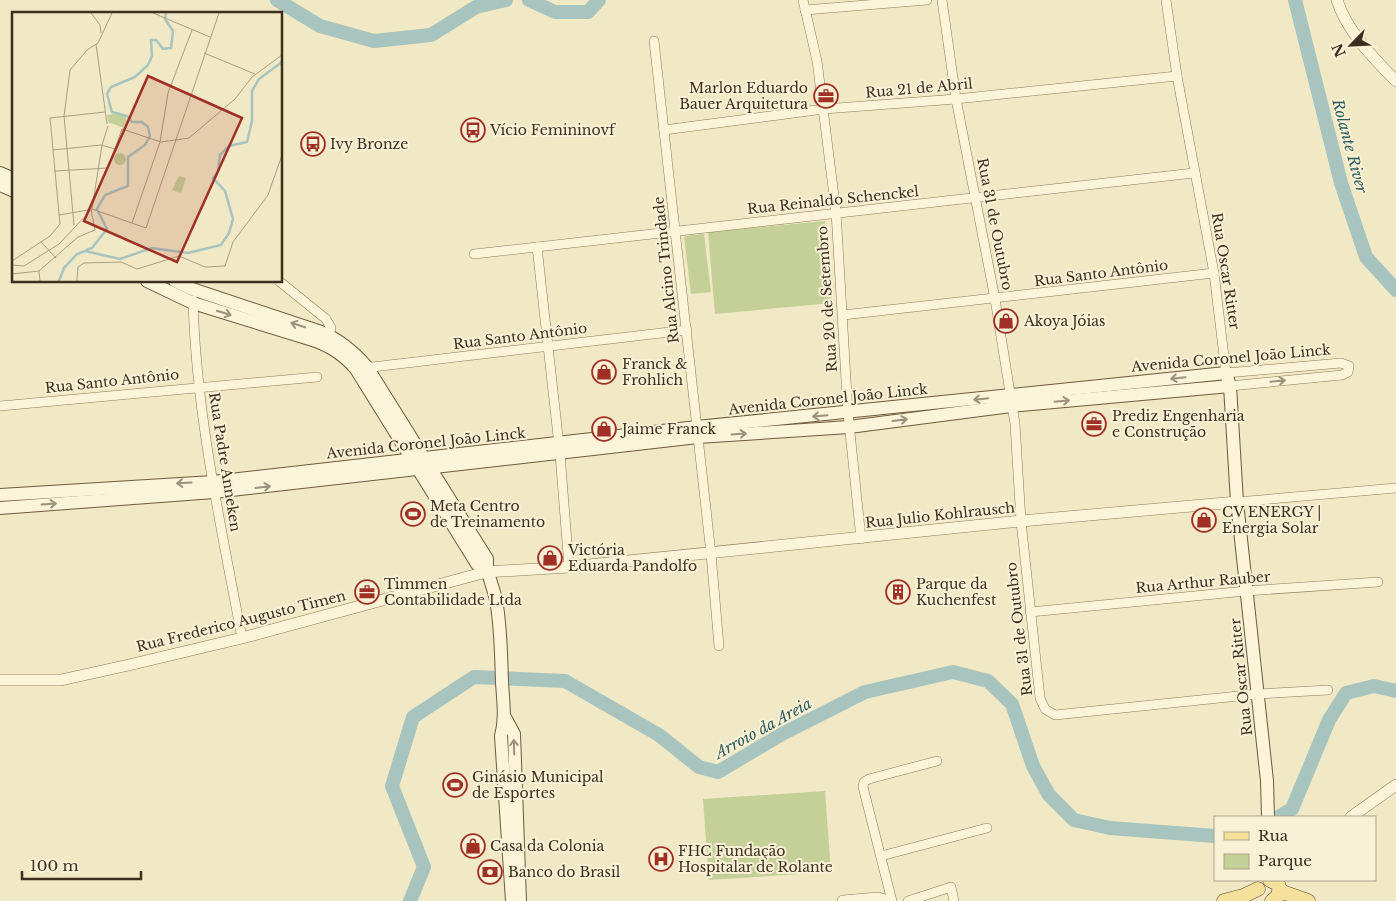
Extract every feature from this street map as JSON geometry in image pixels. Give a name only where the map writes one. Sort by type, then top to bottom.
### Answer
[{"type":"main road","points":[[0,173],[12,178]]},
{"type":"main road","points":[[0,185],[12,190]]},
{"type":"main road","points":[[148,282],[193,303],[327,340]]},
{"type":"main road","points":[[177,282],[353,351],[453,515],[487,558],[486,572],[495,597],[501,652],[506,719],[501,736],[511,808],[520,901]]},
{"type":"main road","name":"Rua Oscar Ritter","points":[[1226,373],[1230,386],[1237,502],[1267,781],[1268,816]]},
{"type":"main road","name":"Avenida Coronel João Linck","points":[[698,432],[849,427],[1010,401],[1226,373]]},
{"type":"main road","name":"Avenida Coronel João Linck","points":[[0,508],[214,487],[559,449],[848,413],[1230,386]]},
{"type":"main road","name":"Avenida Coronel João Linck","points":[[0,495],[214,487]]},
{"type":"main road","points":[[511,808],[512,901]]},
{"type":"main road","points":[[1224,901],[1269,887],[1308,901]]},
{"type":"street","name":"Rua 20 de Setembro","points":[[803,0],[817,61],[836,212],[849,427],[861,539]]},
{"type":"street","points":[[805,10],[926,0]]},
{"type":"street","name":"Rua 31 de Outubro","points":[[942,0],[956,99],[995,299],[1015,424],[1021,521],[1030,612],[1040,698],[1045,709],[1055,715],[1258,694]]},
{"type":"street","name":"Rua Oscar Ritter","points":[[1166,0],[1177,76],[1214,274],[1226,373]]},
{"type":"street","points":[[1337,0],[1340,11],[1351,27],[1396,81]]},
{"type":"street","name":"Rua Alcino Trindade","points":[[654,41],[712,554],[719,646]]},
{"type":"street","name":"Rua 21 de Abril","points":[[664,130],[824,109],[956,99],[1177,76]]},
{"type":"street","name":"Rua Reinaldo Schenckel","points":[[474,254],[1194,173]]},
{"type":"street","points":[[537,247],[559,449],[569,567]]},
{"type":"street","name":"Rua Santo Antônio","points":[[842,315],[1214,274]]},
{"type":"street","points":[[279,282],[326,319],[331,328],[327,340]]},
{"type":"street","name":"Rua Padre Anneken","points":[[192,289],[200,386],[214,487],[242,638]]},
{"type":"street","name":"Rua Santo Antônio","points":[[362,368],[548,348],[687,330]]},
{"type":"street","name":"Avenida Coronel João Linck","points":[[1226,373],[1341,363],[1349,366],[1348,372],[1342,375],[1230,386]]},
{"type":"street","name":"Rua Santo Antônio","points":[[0,406],[200,386],[317,377]]},
{"type":"street","name":"Rua Julio Kohlrausch","points":[[486,572],[569,567],[712,554],[1021,521],[1396,488]]},
{"type":"street","name":"Rua Frederico Augusto Timen","points":[[0,680],[61,680],[242,638],[486,572]]},
{"type":"street","name":"Rua Arthur Rauber","points":[[1030,612],[1246,591],[1378,582]]},
{"type":"street","points":[[1258,694],[1328,690]]},
{"type":"street","points":[[892,901],[864,782],[869,779],[937,761]]},
{"type":"street","points":[[1352,816],[1396,785]]},
{"type":"street","points":[[881,856],[987,828]]},
{"type":"street","points":[[908,901],[950,887],[954,901]]},
{"type":"street","points":[[843,901],[878,898],[888,901]]},
{"type":"green space","points":[[825,221],[832,303],[715,314],[708,232]]},
{"type":"green space","points":[[704,234],[711,292],[691,294],[684,236]]},
{"type":"green space","points":[[825,791],[831,872],[709,880],[703,799]]},
{"type":"waterway","name":"Rolante River","points":[[277,0],[320,26],[374,41],[431,35],[476,7],[506,0]]},
{"type":"waterway","name":"Rolante River","points":[[529,0],[555,12],[588,12],[599,0]]},
{"type":"waterway","name":"Rolante River","points":[[1295,0],[1341,183],[1366,257],[1396,290]]},
{"type":"waterway","name":"Arroio da Areia","points":[[410,901],[424,867],[392,786],[413,717],[474,677],[565,681],[659,735],[699,767],[718,772],[782,734],[865,692],[953,672],[988,681],[1012,704],[1033,766],[1049,795],[1074,820],[1110,828],[1214,836]]},
{"type":"waterway","name":"Arroio da Areia","points":[[1280,816],[1292,809],[1329,720],[1346,693],[1374,686],[1396,691]]},
{"type":"place","name":"Marlon Eduardo Bauer Arquitetura","points":[[826,96]]},
{"type":"place","name":"Vício Femininovf","points":[[473,130]]},
{"type":"place","name":"Ivy Bronze","points":[[313,144]]},
{"type":"place","name":"Akoya Jóias","points":[[1006,321]]},
{"type":"place","name":"Franck & Frohlich","points":[[604,372]]},
{"type":"place","name":"Prediz Engenharia e Construção","points":[[1094,424]]},
{"type":"place","name":"Jaime Franck","points":[[604,429]]},
{"type":"place","name":"Meta Centro de Treinamento","points":[[413,514]]},
{"type":"place","name":"CV ENERGY | Energia Solar","points":[[1204,520]]},
{"type":"place","name":"Victória Eduarda Pandolfo","points":[[550,558]]},
{"type":"place","name":"Timmen Contabilidade Ltda","points":[[367,592]]},
{"type":"place","name":"Parque da Kuchenfest","points":[[898,592]]},
{"type":"place","name":"Ginásio Municipal de Esportes","points":[[455,785]]},
{"type":"place","name":"Casa da Colonia","points":[[473,846]]},
{"type":"place","name":"FHC Fundação Hospitalar de Rolante","points":[[661,859]]},
{"type":"place","name":"Banco do Brasil","points":[[490,872]]}]
